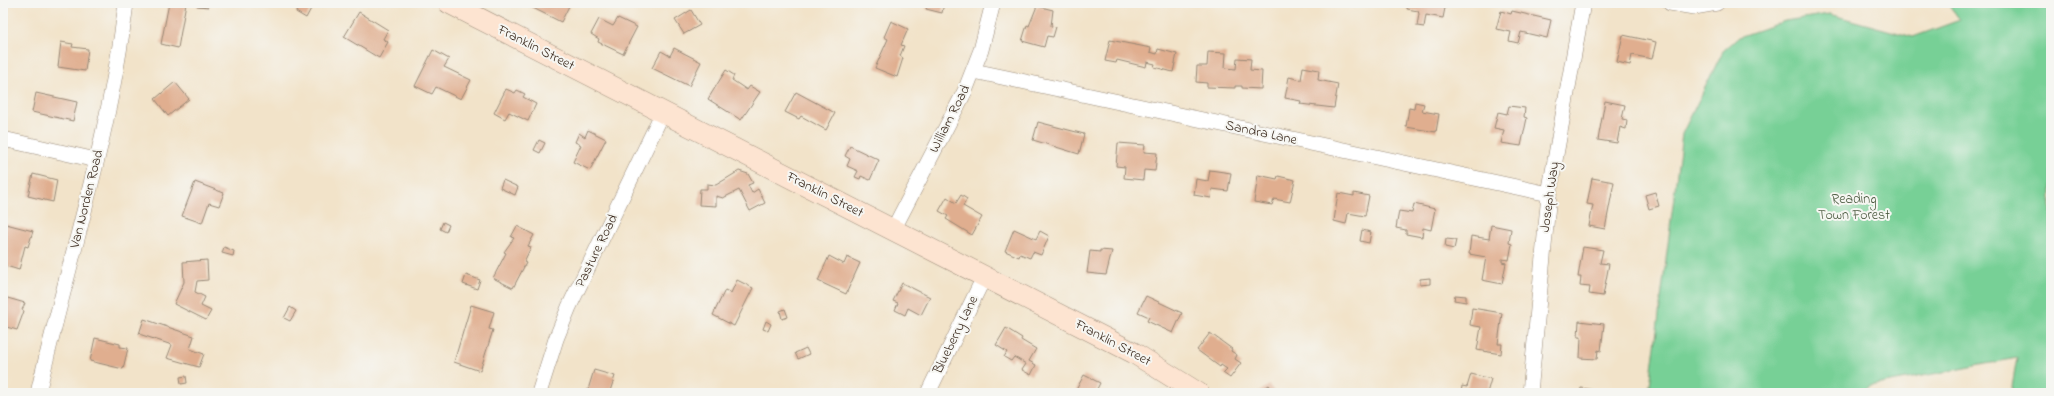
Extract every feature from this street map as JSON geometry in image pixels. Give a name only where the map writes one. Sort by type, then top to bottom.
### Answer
[{"type":"main road","name":"Franklin Street","points":[[462,6],[662,112],[1134,354],[1198,393]]},
{"type":"street","name":"Van Norden Road","points":[[38,393],[96,160],[118,61],[126,3]]},
{"type":"street","name":"William Road","points":[[893,230],[974,71],[993,3]]},
{"type":"street","name":"Joseph Way","points":[[1530,393],[1549,194],[1583,3]]},
{"type":"street","points":[[1670,3],[1694,7],[1717,3]]},
{"type":"street","name":"Sandra Lane","points":[[974,71],[1549,194]]},
{"type":"street","name":"Pasture Road","points":[[539,393],[556,339],[570,307],[662,112]]},
{"type":"street","points":[[3,139],[96,160]]},
{"type":"street","name":"Blueberry Lane","points":[[928,393],[984,277]]},
{"type":"green space","name":"Reading Town Forest","points":[[1948,3],[2051,3],[2051,393],[2011,393],[2017,358],[1870,386],[1860,393],[1649,393],[1682,134],[1723,51],[1739,37],[1785,21],[1829,14],[1913,37],[1960,20]]},
{"type":"building","points":[[169,3],[186,3],[178,48],[161,44]]},
{"type":"building","points":[[197,3],[208,3],[208,7],[197,6]]},
{"type":"building","points":[[296,3],[314,3],[306,18],[296,12],[299,5]]},
{"type":"building","points":[[523,3],[563,3],[569,6],[561,22]]},
{"type":"building","points":[[928,3],[944,3],[942,13],[926,9]]},
{"type":"building","points":[[1408,3],[1446,3],[1443,18],[1426,15],[1424,27],[1417,26],[1418,11],[1407,9]]},
{"type":"building","points":[[1037,6],[1053,10],[1051,26],[1056,27],[1053,37],[1047,36],[1044,47],[1022,41],[1027,25],[1029,26]]},
{"type":"building","points":[[691,10],[700,25],[684,34],[675,20]]},
{"type":"building","points":[[1501,11],[1511,14],[1512,11],[1551,20],[1547,38],[1521,32],[1518,43],[1509,41],[1511,32],[1496,29]]},
{"type":"building","points":[[359,12],[388,30],[383,39],[388,42],[379,58],[344,37]]},
{"type":"building","points":[[618,18],[637,27],[623,54],[598,42],[599,39],[591,34],[599,19],[613,26]]},
{"type":"building","points":[[891,21],[908,29],[901,45],[904,46],[900,56],[903,58],[897,77],[875,68],[888,39],[884,37]]},
{"type":"building","points":[[1623,35],[1656,42],[1652,59],[1632,55],[1630,65],[1617,62]]},
{"type":"building","points":[[1110,40],[1151,48],[1150,52],[1157,54],[1158,49],[1177,54],[1173,72],[1154,67],[1155,64],[1147,62],[1146,67],[1117,60],[1116,63],[1105,61]]},
{"type":"building","points":[[61,42],[73,44],[72,47],[88,49],[85,71],[58,67]]},
{"type":"building","points":[[674,48],[701,62],[689,86],[652,68],[661,51],[670,56]]},
{"type":"building","points":[[433,50],[449,59],[444,67],[471,80],[461,99],[436,87],[432,94],[415,86]]},
{"type":"building","points":[[1208,52],[1226,53],[1225,68],[1236,69],[1237,58],[1251,59],[1250,70],[1262,71],[1261,89],[1242,88],[1242,86],[1235,86],[1235,88],[1207,87],[1207,83],[1196,82],[1197,66],[1207,66]]},
{"type":"building","points":[[1303,67],[1319,70],[1318,80],[1338,84],[1334,108],[1300,104],[1301,101],[1285,98],[1289,77],[1301,80]]},
{"type":"building","points":[[726,70],[734,75],[732,80],[747,90],[750,86],[760,92],[741,120],[708,99]]},
{"type":"building","points":[[175,82],[189,99],[168,116],[155,99]]},
{"type":"building","points":[[506,89],[515,93],[517,90],[525,94],[523,97],[536,104],[528,121],[509,112],[505,119],[494,113]]},
{"type":"building","points":[[796,92],[835,113],[826,130],[801,116],[799,119],[785,112]]},
{"type":"building","points":[[36,93],[77,102],[73,121],[32,112]]},
{"type":"building","points":[[1605,101],[1625,105],[1622,119],[1627,120],[1626,129],[1620,127],[1617,143],[1598,140]]},
{"type":"building","points":[[1415,102],[1424,104],[1422,111],[1439,114],[1436,132],[1406,127],[1409,108],[1414,109]]},
{"type":"building","points":[[1509,106],[1525,108],[1524,117],[1527,118],[1521,146],[1501,143],[1504,130],[1494,128],[1498,112],[1507,114]]},
{"type":"building","points":[[1038,122],[1084,134],[1079,154],[1033,140]]},
{"type":"building","points":[[588,130],[606,139],[590,170],[573,162],[581,145],[575,142],[579,133],[585,137]]},
{"type":"building","points":[[539,140],[545,143],[540,153],[534,150]]},
{"type":"building","points":[[1118,143],[1145,145],[1144,152],[1157,153],[1155,171],[1144,170],[1143,180],[1124,178],[1125,167],[1116,166]]},
{"type":"building","points":[[850,146],[879,160],[870,180],[861,176],[860,179],[855,177],[858,171],[847,166],[850,159],[845,156]]},
{"type":"building","points":[[1210,170],[1231,173],[1228,191],[1212,189],[1211,198],[1194,195],[1196,179],[1208,181]]},
{"type":"building","points":[[739,171],[748,174],[753,183],[748,185],[752,193],[758,189],[765,203],[750,211],[739,190],[723,198],[716,196],[716,206],[699,205],[700,189],[707,189],[707,184],[716,185]]},
{"type":"building","points":[[33,174],[57,180],[53,202],[28,196]]},
{"type":"building","points":[[1258,175],[1277,179],[1278,176],[1295,180],[1290,202],[1274,199],[1272,205],[1254,202]]},
{"type":"building","points":[[1592,178],[1614,182],[1605,229],[1589,226],[1593,205],[1587,204]]},
{"type":"building","points":[[503,180],[518,187],[515,195],[500,188]]},
{"type":"building","points":[[195,182],[224,193],[219,206],[209,203],[202,223],[182,216]]},
{"type":"building","points":[[1655,192],[1659,206],[1649,209],[1645,195]]},
{"type":"building","points":[[1338,193],[1354,196],[1354,193],[1369,196],[1365,216],[1348,213],[1346,224],[1334,221]]},
{"type":"building","points":[[961,195],[967,199],[963,206],[982,217],[972,235],[946,219],[948,216],[939,211],[947,197],[956,203]]},
{"type":"building","points":[[1414,204],[1435,209],[1431,230],[1423,228],[1422,237],[1406,234],[1406,230],[1396,228],[1399,211],[1412,213]]},
{"type":"building","points":[[443,222],[449,225],[446,232],[440,229]]},
{"type":"building","points":[[6,224],[33,231],[28,247],[25,246],[19,270],[3,265],[3,250],[5,241],[3,241],[3,233]]},
{"type":"building","points":[[1491,225],[1511,229],[1509,243],[1512,244],[1509,260],[1502,259],[1502,262],[1506,263],[1502,284],[1482,280],[1486,257],[1469,254],[1471,236],[1489,239]]},
{"type":"building","points":[[517,226],[534,235],[528,246],[531,247],[524,262],[526,263],[513,288],[493,278],[506,253],[504,252],[514,238],[511,237]]},
{"type":"building","points":[[1014,229],[1036,239],[1040,231],[1049,236],[1041,255],[1033,252],[1030,258],[1020,254],[1019,257],[1005,251]]},
{"type":"building","points":[[1362,230],[1371,232],[1369,243],[1360,241]]},
{"type":"building","points":[[1446,239],[1456,240],[1454,249],[1445,247]]},
{"type":"building","points":[[224,247],[234,251],[233,256],[222,253]]},
{"type":"building","points":[[1583,247],[1603,250],[1600,263],[1609,264],[1603,296],[1589,294],[1590,287],[1580,286],[1581,277],[1578,277]]},
{"type":"building","points":[[1100,250],[1112,251],[1106,275],[1087,273],[1090,251],[1100,252]]},
{"type":"building","points":[[829,256],[844,264],[847,257],[860,263],[846,294],[818,281]]},
{"type":"building","points":[[207,260],[208,280],[197,281],[195,292],[205,297],[201,306],[211,311],[206,320],[174,304],[184,282],[183,262]]},
{"type":"building","points":[[466,275],[480,280],[477,289],[463,284]]},
{"type":"building","points":[[1430,278],[1430,284],[1420,285],[1420,279]]},
{"type":"building","points":[[737,280],[753,288],[734,326],[713,315],[725,290],[731,293]]},
{"type":"building","points":[[902,283],[930,297],[921,315],[908,308],[905,315],[895,310],[898,303],[893,301]]},
{"type":"building","points":[[1455,295],[1466,296],[1466,302],[1454,300]]},
{"type":"building","points":[[1146,296],[1182,313],[1173,333],[1147,321],[1149,317],[1138,312]]},
{"type":"building","points":[[4,297],[25,303],[22,310],[24,311],[17,330],[3,326]]},
{"type":"building","points":[[471,305],[494,312],[489,329],[493,330],[480,371],[454,362]]},
{"type":"building","points":[[290,307],[296,311],[290,321],[284,318]]},
{"type":"building","points":[[1472,308],[1502,313],[1498,344],[1502,344],[1501,354],[1477,350],[1481,327],[1470,325]]},
{"type":"building","points":[[785,309],[788,317],[782,319],[780,311]]},
{"type":"building","points":[[144,319],[194,336],[190,349],[204,354],[199,367],[167,358],[172,345],[139,334]]},
{"type":"building","points":[[766,321],[771,324],[768,331],[763,329]]},
{"type":"building","points":[[1579,321],[1604,324],[1601,351],[1598,350],[1597,359],[1580,358],[1581,337],[1578,337]]},
{"type":"building","points":[[1006,328],[1022,338],[1021,340],[1036,349],[1029,361],[1036,365],[1031,375],[1022,370],[1026,364],[1014,357],[1011,361],[1004,357],[1007,352],[996,345]]},
{"type":"building","points":[[1210,333],[1232,349],[1231,351],[1237,355],[1235,359],[1241,363],[1230,378],[1223,373],[1227,369],[1221,365],[1220,367],[1197,350]]},
{"type":"building","points":[[95,338],[120,344],[120,347],[128,348],[123,369],[90,361]]},
{"type":"building","points":[[806,348],[809,354],[798,359],[795,353]]},
{"type":"building","points":[[594,370],[615,376],[610,391],[616,393],[587,393]]},
{"type":"building","points":[[1471,374],[1491,379],[1487,393],[1461,393],[1462,386],[1467,387]]},
{"type":"building","points":[[1084,375],[1100,383],[1095,393],[1078,393],[1076,390]]},
{"type":"building","points":[[186,376],[187,383],[181,384],[180,377]]},
{"type":"building","points":[[1269,385],[1275,393],[1258,393]]},
{"type":"building","points":[[1581,388],[1610,392],[1610,393],[1580,393]]}]
